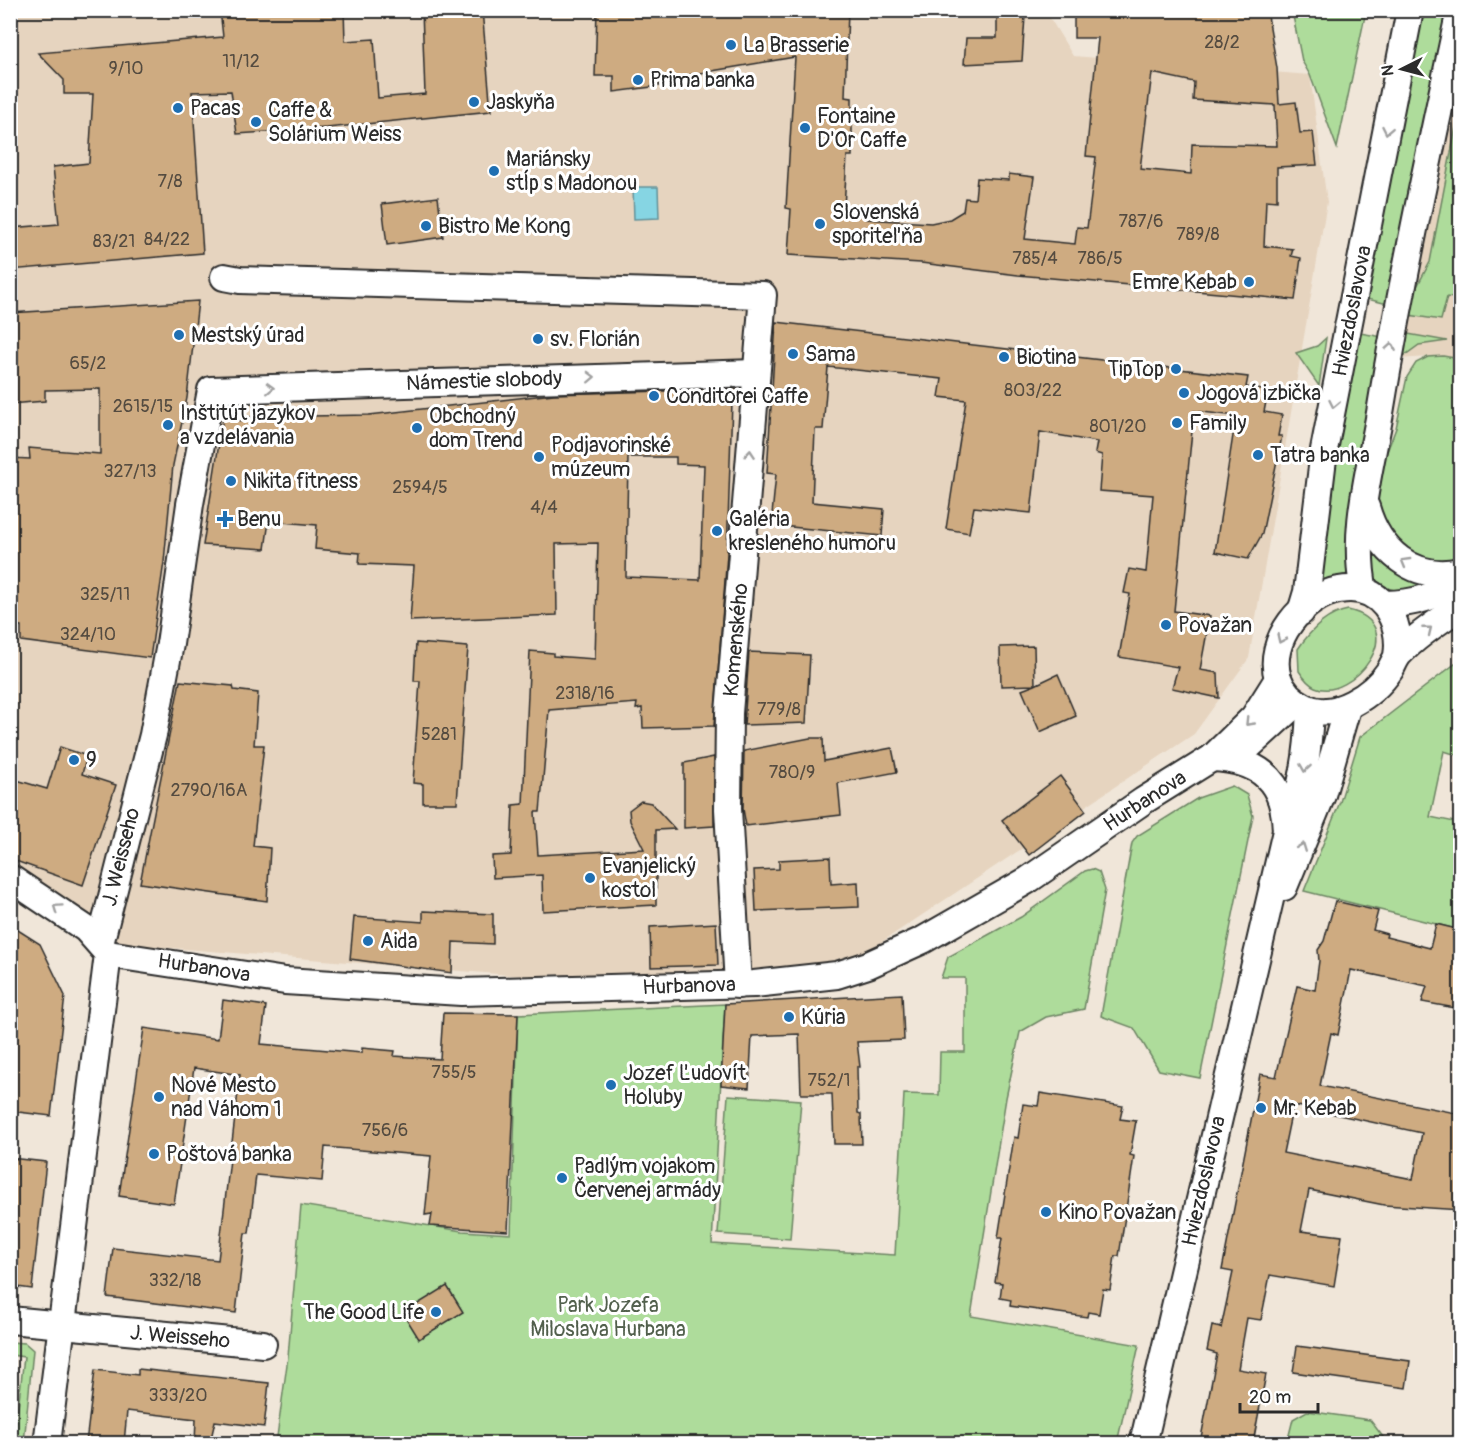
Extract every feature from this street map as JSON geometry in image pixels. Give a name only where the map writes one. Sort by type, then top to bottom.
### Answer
[{"type":"street","name":"Hviezdoslavova","points":[[1301,612],[1307,592],[1324,450],[1410,10]]},
{"type":"street","points":[[1460,10],[1395,322],[1364,501],[1359,555],[1375,597],[1398,627],[1397,656],[1390,671],[1347,708],[1333,712],[1303,706],[1278,679],[1275,663],[1277,647],[1286,629],[1301,612],[1325,595],[1338,590],[1375,597],[1414,602],[1454,584],[1461,577]]},
{"type":"street","name":"Komenského","points":[[224,277],[240,280],[763,295],[729,713],[728,777],[738,985]]},
{"type":"street","name":"Námestie slobody","points":[[211,390],[756,373]]},
{"type":"street","name":"J. Weisseho","points":[[47,1443],[104,949],[153,735],[170,644],[190,504],[211,390]]},
{"type":"street","points":[[1364,501],[1377,536],[1401,561],[1434,573],[1461,571]]},
{"type":"street","points":[[1397,656],[1461,607]]},
{"type":"street","name":"Hurbanova","points":[[1224,758],[1278,679]]},
{"type":"street","name":"Hviezdoslavova","points":[[1143,1443],[1286,831],[1301,794],[1308,748],[1303,706]]},
{"type":"street","name":"Hurbanova","points":[[104,949],[285,981],[461,992],[738,985],[837,975],[923,940],[1028,880],[1143,801],[1224,758],[1303,706]]},
{"type":"street","name":"Hviezdoslavova","points":[[1266,918],[1290,878],[1322,795],[1347,708]]},
{"type":"street","points":[[1224,758],[1253,765],[1267,776],[1279,792],[1285,811],[1286,831]]},
{"type":"street","points":[[10,878],[56,906],[86,929],[104,949]]},
{"type":"street","points":[[10,1320],[60,1325]]},
{"type":"street","name":"J. Weisseho","points":[[60,1325],[263,1344]]},
{"type":"shaded area","points":[[1045,10],[1073,56],[1310,75],[1327,202],[1249,658],[1194,734],[841,969],[549,978],[122,944],[11,873],[10,11]]},
{"type":"shaded area","points":[[1460,80],[1460,359],[1443,356],[1399,359]]},
{"type":"green space","points":[[1292,11],[1366,11],[1337,148],[1310,75],[1302,61]]},
{"type":"green space","points":[[1422,11],[1451,11],[1388,304],[1367,299]]},
{"type":"green space","points":[[1460,106],[1460,299],[1447,297],[1441,320],[1409,315],[1412,296],[1430,262]]},
{"type":"green space","points":[[1360,333],[1383,337],[1364,425],[1355,484],[1348,574],[1318,582],[1324,512]]},
{"type":"green space","points":[[1406,334],[1447,341],[1419,345],[1401,358]]},
{"type":"green space","points":[[1326,338],[1319,386],[1296,353],[1317,346]]},
{"type":"green space","points":[[1443,356],[1460,359],[1460,561],[1417,561],[1390,540],[1375,494],[1377,478],[1396,428],[1407,377],[1416,363],[1428,357]]},
{"type":"green space","points":[[1372,551],[1424,586],[1396,590],[1384,587],[1373,576]]},
{"type":"green space","points":[[1348,610],[1367,618],[1376,631],[1376,645],[1370,660],[1359,674],[1345,684],[1329,689],[1315,687],[1299,671],[1298,649],[1320,624],[1333,615]]},
{"type":"green space","points":[[1460,660],[1460,756],[1444,751],[1430,817],[1460,823],[1460,930],[1304,891],[1340,802],[1360,737]]},
{"type":"green space","points":[[1232,786],[1247,795],[1253,816],[1200,1078],[1159,1070],[1134,1028],[1101,1016],[1132,843],[1137,836],[1198,798]]},
{"type":"green space","name":"Park Jozefa Miloslava Hurbana","points":[[1092,869],[1099,872],[1105,890],[1084,1009],[1046,1017],[1020,1032],[1006,1098],[971,1316],[1139,1345],[1117,1443],[276,1444],[288,1357],[301,1205],[462,1231],[511,1234],[518,1014],[725,1004],[712,1244],[895,1255],[904,1094],[939,1095],[940,1052],[965,1052],[965,978],[941,978],[948,957],[1021,917],[1085,871]]},
{"type":"green space","points":[[728,1095],[801,1100],[790,1239],[718,1234]]},
{"type":"green space","points":[[10,1342],[25,1343],[33,1350],[24,1443],[14,1443],[24,1357],[11,1355]]},
{"type":"green space","points":[[1307,1411],[1370,1420],[1383,1437],[1382,1443],[1287,1443],[1293,1419]]},
{"type":"water","points":[[633,187],[658,187],[659,218],[634,219]]},
{"type":"building","points":[[220,10],[344,10],[345,41],[374,39],[378,98],[425,94],[422,10],[482,10],[491,111],[327,128],[237,134],[231,91],[192,92],[203,253],[10,270],[10,228],[59,224],[53,167],[89,163],[93,94],[64,94],[64,80],[38,53],[223,37]]},
{"type":"building","points":[[597,10],[758,10],[797,15],[797,10],[848,10],[845,97],[852,98],[852,156],[847,156],[844,208],[867,210],[866,219],[931,223],[950,219],[963,211],[965,198],[975,199],[977,178],[1009,180],[1009,174],[1034,177],[1025,239],[1075,244],[1077,227],[1087,228],[1096,157],[1086,156],[1098,38],[1074,38],[1074,10],[1267,10],[1277,68],[1279,104],[1296,102],[1300,133],[1313,132],[1317,165],[1277,167],[1277,201],[1266,200],[1264,246],[1293,249],[1291,256],[1301,258],[1295,300],[1018,275],[921,263],[788,255],[791,209],[786,208],[795,57],[659,80],[659,86],[614,92],[614,76],[595,76]],"holes":[[[1152,73],[1194,82],[1193,100],[1275,105],[1277,146],[1192,144],[1191,174],[1140,169]]]},
{"type":"building","points":[[997,15],[1025,16],[1022,61],[964,64],[966,38],[997,38]]},
{"type":"building","points":[[438,197],[443,237],[387,245],[382,204]]},
{"type":"building","points":[[198,301],[187,398],[173,465],[164,562],[150,658],[21,641],[21,626],[10,625],[10,458],[30,459],[29,448],[100,454],[100,389],[45,390],[45,401],[10,404],[10,313]]},
{"type":"building","points":[[776,322],[1248,377],[1246,387],[1268,391],[1264,412],[1282,415],[1278,436],[1282,436],[1262,534],[1248,559],[1215,552],[1236,416],[1194,411],[1174,611],[1210,616],[1200,670],[1218,673],[1219,698],[1172,688],[1178,667],[1119,657],[1130,594],[1124,593],[1129,569],[1146,572],[1153,495],[1099,491],[1102,455],[1095,453],[1097,442],[1040,432],[1031,513],[974,507],[969,533],[946,529],[966,400],[939,397],[942,379],[828,367],[823,429],[815,429],[812,502],[884,509],[882,536],[771,525],[776,474],[767,473]]},
{"type":"building","points":[[738,389],[732,401],[727,554],[714,726],[643,728],[642,708],[636,709],[637,703],[549,710],[540,812],[535,812],[538,855],[644,849],[630,821],[629,810],[641,801],[651,803],[675,829],[656,830],[656,905],[543,911],[542,875],[493,878],[492,856],[511,855],[513,805],[523,804],[530,651],[553,653],[553,656],[595,659],[598,543],[556,544],[557,615],[410,621],[414,566],[359,564],[360,553],[315,549],[317,525],[269,521],[265,549],[203,545],[223,418],[251,422],[250,417],[369,415],[554,394]],"holes":[[[628,457],[676,457],[676,464],[704,465],[700,580],[626,577]]]},
{"type":"building","points":[[416,643],[468,647],[457,803],[423,803],[423,784],[413,783],[420,681],[414,681]]},
{"type":"building","points":[[1034,646],[1035,685],[1001,686],[1000,647]]},
{"type":"building","points":[[749,652],[810,655],[806,723],[744,725]]},
{"type":"building","points":[[1058,674],[1076,716],[1040,732],[1022,690]]},
{"type":"building","points":[[180,681],[233,686],[234,690],[258,693],[254,745],[264,745],[253,846],[270,848],[267,901],[140,883]]},
{"type":"building","points":[[810,738],[823,738],[824,761],[892,748],[897,772],[838,783],[841,815],[746,826],[743,809],[744,751]]},
{"type":"building","points":[[60,747],[87,756],[82,774],[116,785],[83,885],[10,859],[10,778],[47,789]]},
{"type":"building","points":[[714,757],[714,826],[684,828],[684,763]]},
{"type":"building","points":[[1060,776],[1086,811],[1029,855],[1002,820]]},
{"type":"building","points":[[830,857],[831,884],[858,882],[859,907],[756,911],[754,870],[779,869],[779,860]]},
{"type":"building","points":[[1335,901],[1378,911],[1373,930],[1387,934],[1386,937],[1430,948],[1436,924],[1461,930],[1461,1009],[1422,1002],[1427,986],[1351,970],[1338,1035],[1331,1033],[1320,1086],[1461,1114],[1461,1210],[1384,1205],[1309,1190],[1301,1231],[1342,1236],[1334,1286],[1270,1275],[1261,1320],[1247,1318],[1238,1369],[1266,1374],[1253,1443],[1200,1443],[1217,1354],[1207,1351],[1212,1326],[1221,1328],[1233,1272],[1222,1270],[1260,1074],[1276,1077],[1297,986],[1315,990],[1319,961],[1318,950],[1324,941]],"holes":[[[1293,1105],[1422,1133],[1413,1179],[1283,1153]]]},
{"type":"building","points":[[423,911],[493,914],[493,944],[453,942],[452,973],[350,959],[354,917],[423,922]]},
{"type":"building","points":[[716,923],[718,965],[651,967],[650,927]]},
{"type":"building","points":[[10,925],[40,944],[65,996],[51,1116],[10,1111],[10,1047],[16,997],[10,986]]},
{"type":"building","points":[[902,994],[904,1040],[857,1042],[860,1067],[857,1067],[858,1113],[861,1114],[862,1144],[834,1144],[832,1094],[801,1094],[799,1034],[752,1036],[749,1088],[721,1085],[725,1004]]},
{"type":"building","points":[[223,1000],[266,1006],[261,1044],[362,1053],[362,1048],[395,1051],[394,1056],[440,1059],[443,1013],[518,1014],[508,1231],[430,1226],[432,1214],[425,1215],[431,1156],[325,1147],[322,1181],[256,1175],[249,1233],[245,1233],[236,1313],[107,1297],[113,1248],[218,1260],[240,1075],[194,1068],[174,1204],[119,1196],[144,1028],[218,1039]]},
{"type":"building","points":[[1040,1093],[1123,1106],[1120,1119],[1136,1121],[1130,1155],[1134,1156],[1119,1256],[1115,1256],[1110,1290],[1103,1289],[1099,1314],[1088,1312],[1087,1317],[1010,1306],[1011,1300],[1000,1298],[1002,1283],[995,1282],[1002,1238],[998,1238],[1014,1137],[1018,1138],[1023,1104],[1038,1106]]},
{"type":"building","points":[[10,1158],[46,1162],[32,1289],[10,1286]]},
{"type":"building","points":[[447,1286],[463,1312],[419,1339],[403,1313]]},
{"type":"building","points":[[1297,1346],[1410,1361],[1406,1388],[1293,1372]]},
{"type":"building","points":[[138,1369],[269,1383],[264,1427],[215,1421],[210,1443],[195,1443],[196,1419],[127,1411],[124,1443],[86,1443],[95,1370],[138,1375]]},
{"type":"place","name":"La Brasserie","points":[[731,45]]},
{"type":"place","name":"Prima banka","points":[[638,80]]},
{"type":"place","name":"Jaskyňa","points":[[474,102]]},
{"type":"place","name":"Pacas","points":[[178,108]]},
{"type":"place","name":"Caffe & Solárium Weiss","points":[[256,122]]},
{"type":"place","name":"Fontaine D'Or Caffe","points":[[805,128]]},
{"type":"place","name":"Mariánsky stĺp s Madonou","points":[[494,171]]},
{"type":"place","name":"Slovenská sporiteľňa","points":[[820,224]]},
{"type":"place","name":"Bistro Me Kong","points":[[426,226]]},
{"type":"place","name":"Emre Kebab","points":[[1249,282]]},
{"type":"place","name":"Mestský úrad","points":[[179,335]]},
{"type":"place","name":"sv. Florián","points":[[538,339]]},
{"type":"place","name":"Sama","points":[[793,354]]},
{"type":"place","name":"Biotina","points":[[1004,357]]},
{"type":"place","name":"TipTop","points":[[1176,369]]},
{"type":"place","name":"Jogová izbička","points":[[1184,393]]},
{"type":"place","name":"Conditorei Caffe","points":[[654,396]]},
{"type":"place","name":"Family","points":[[1177,423]]},
{"type":"place","name":"Inštitút jazykov a vzdelávania","points":[[168,425]]},
{"type":"place","name":"Obchodný dom Trend","points":[[417,428]]},
{"type":"place","name":"Tatra banka","points":[[1258,455]]},
{"type":"place","name":"Podjavorinské múzeum","points":[[539,457]]},
{"type":"place","name":"Nikita fitness","points":[[231,481]]},
{"type":"place","name":"Benu","points":[[225,519]]},
{"type":"place","name":"Galéria kresleného humoru","points":[[717,531]]},
{"type":"place","name":"Považan","points":[[1166,625]]},
{"type":"place","name":"9","points":[[74,760]]},
{"type":"place","name":"Evanjelický kostol","points":[[590,878]]},
{"type":"place","name":"Aida","points":[[368,941]]},
{"type":"place","name":"Kúria","points":[[789,1017]]},
{"type":"place","name":"Jozef Ľudovít Holuby","points":[[611,1085]]},
{"type":"place","name":"Nové Mesto nad Váhom 1","points":[[159,1097]]},
{"type":"place","name":"Mr. Kebab","points":[[1261,1108]]},
{"type":"place","name":"Poštová banka","points":[[154,1154]]},
{"type":"place","name":"Padlým vojakom Červenej armády","points":[[562,1178]]},
{"type":"place","name":"Kino Považan","points":[[1046,1212]]},
{"type":"place","name":"The Good Life","points":[[436,1312]]}]
